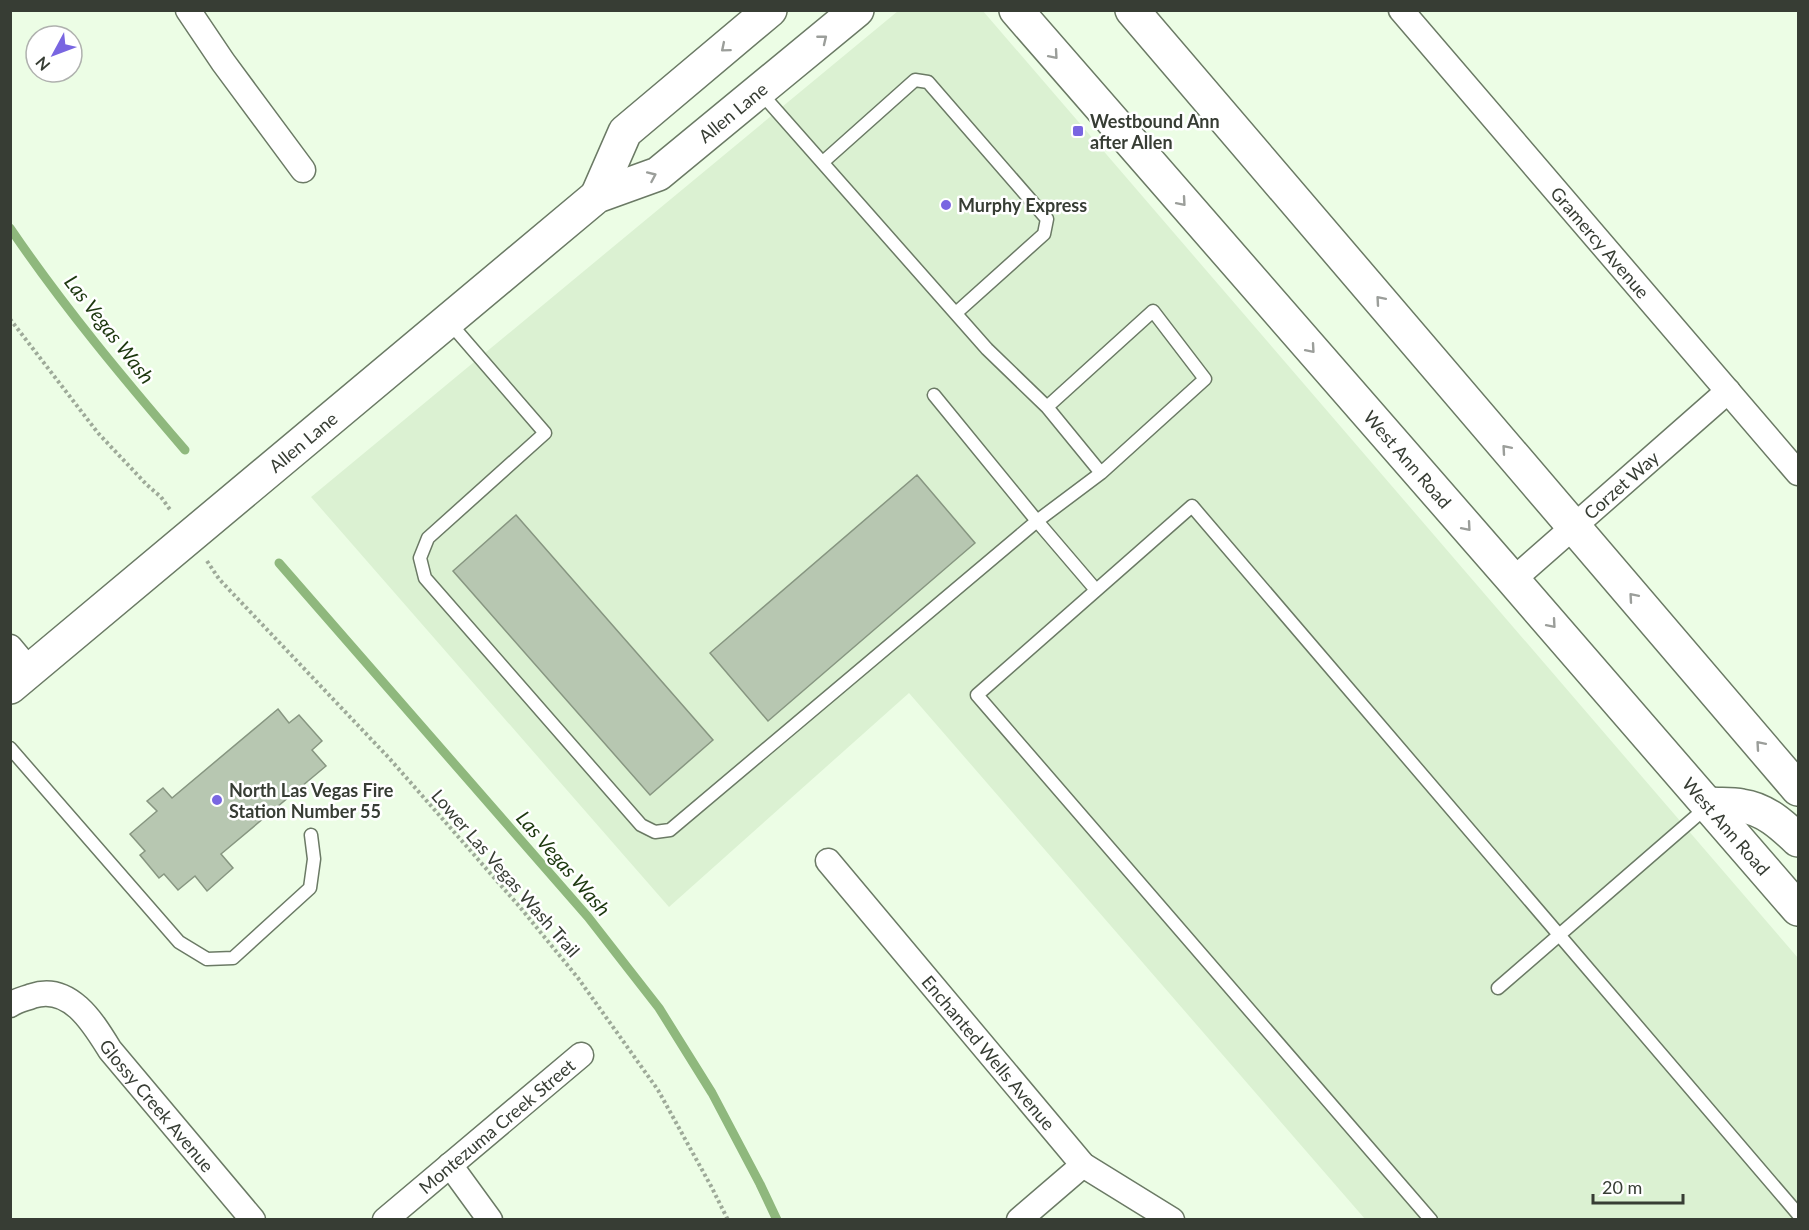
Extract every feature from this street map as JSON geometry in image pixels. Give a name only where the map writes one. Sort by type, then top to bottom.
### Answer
[{"type":"main road","name":"Allen Lane","points":[[597,196],[625,132],[770,10]]},
{"type":"main road","name":"Allen Lane","points":[[17,669],[448,321],[597,196],[658,174],[857,10]]},
{"type":"main road","name":"West Ann Road","points":[[1016,10],[1798,909]]},
{"type":"main road","points":[[1132,10],[1798,789]]},
{"type":"main road","points":[[1709,804],[1743,806],[1761,812],[1777,821],[1798,840]]},
{"type":"street","points":[[188,10],[223,62],[303,170]]},
{"type":"street","name":"Gramercy Avenue","points":[[1401,10],[1798,473]]},
{"type":"street","name":"Corzet Way","points":[[1514,580],[1728,391]]},
{"type":"street","name":"Enchanted Wells Avenue","points":[[828,861],[1083,1165],[1172,1220]]},
{"type":"street","name":"Glossy Creek Avenue","points":[[10,1005],[37,994],[58,996],[79,1006],[94,1024],[110,1050],[253,1220]]},
{"type":"street","name":"Montezuma Creek Street","points":[[385,1220],[581,1055]]},
{"type":"street","points":[[450,1165],[490,1220]]},
{"type":"street","points":[[1019,1220],[1083,1165]]},
{"type":"lane","points":[[823,162],[915,80],[928,82],[1047,219],[1044,234],[956,313]]},
{"type":"lane","points":[[759,91],[987,349],[1047,407],[1101,473]]},
{"type":"lane","points":[[448,321],[545,433],[428,538],[420,558],[425,578],[641,825],[654,832],[670,830],[1037,521],[1101,473],[1205,379],[1154,311],[1047,407]]},
{"type":"lane","points":[[934,395],[1096,590]]},
{"type":"lane","points":[[1431,1220],[977,695],[1192,506],[1798,1214]]},
{"type":"lane","points":[[10,748],[179,942],[207,959],[233,958],[310,888],[314,859],[311,835]]},
{"type":"lane","points":[[1498,988],[1709,804]]},
{"type":"path","points":[[10,319],[98,433],[161,497]]},
{"type":"path","name":"Lower Las Vegas Wash Trail","points":[[219,579],[389,758],[519,906],[578,978],[658,1090],[728,1220]]},
{"type":"shaded area","points":[[898,11],[983,11],[1798,958],[1798,1219],[1365,1219],[909,693],[669,907],[311,497]]},
{"type":"building","points":[[917,475],[975,543],[768,721],[710,653]]},
{"type":"building","points":[[516,515],[713,740],[650,795],[453,571]]},
{"type":"building","name":"North Las Vegas Fire Station Number 55","points":[[278,709],[289,723],[299,715],[322,741],[312,750],[326,766],[221,854],[233,868],[207,891],[195,876],[178,890],[164,874],[159,878],[140,855],[145,851],[130,834],[157,811],[147,801],[163,788],[172,798]]},
{"type":"waterway","name":"Las Vegas Wash","points":[[10,228],[94,341],[185,450]]},
{"type":"waterway","name":"Las Vegas Wash","points":[[279,563],[588,917],[659,1008],[712,1093],[777,1220]]},
{"type":"place","name":"Westbound Ann after Allen","points":[[1078,131]]},
{"type":"place","name":"Murphy Express","points":[[946,205]]},
{"type":"place","name":"North Las Vegas Fire Station Number 55","points":[[217,800]]}]
